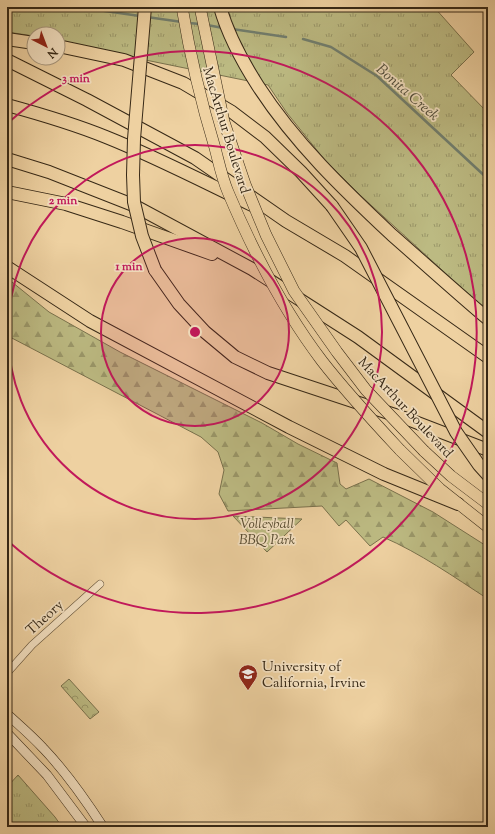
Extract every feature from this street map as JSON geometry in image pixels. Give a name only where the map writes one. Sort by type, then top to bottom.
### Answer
[{"type":"highway","points":[[145,7],[134,139],[134,202],[142,236],[155,270],[179,304],[206,332],[235,357],[268,373],[410,420],[488,450]]},
{"type":"highway","points":[[220,7],[225,25],[246,67],[270,105],[306,150],[348,194],[443,281],[488,319]]},
{"type":"highway","points":[[7,39],[26,42]]},
{"type":"highway","points":[[66,48],[124,60],[183,83],[232,112],[265,137],[301,172],[332,206],[361,248],[456,432],[479,465],[488,475]]},
{"type":"highway","points":[[9,60],[195,158],[286,221],[346,256],[488,357]]},
{"type":"highway","points":[[7,105],[51,117],[105,136],[286,221]]},
{"type":"highway","points":[[7,159],[49,172],[132,205],[252,269],[358,337],[488,432]]},
{"type":"highway","points":[[7,192],[66,204],[122,222],[252,269]]},
{"type":"highway","points":[[7,267],[90,321],[289,427],[384,474],[458,504]]},
{"type":"main road","name":"MacArthur Boulevard","points":[[182,7],[189,53],[228,191],[256,253],[292,317],[322,360],[352,397],[400,450],[440,489],[458,504]]},
{"type":"main road","name":"MacArthur Boulevard","points":[[200,7],[224,122],[248,191],[266,235],[294,291],[361,383],[424,451],[451,476],[488,504]]},
{"type":"main road","points":[[458,504],[488,527]]},
{"type":"street","name":"Theory","points":[[7,673],[32,645],[100,584]]},
{"type":"street","points":[[7,714],[43,748],[61,768],[103,827]]},
{"type":"street","points":[[7,733],[47,775],[86,827]]},
{"type":"green space","points":[[7,7],[434,7],[474,52],[451,75],[488,113],[488,312],[361,196],[324,159],[287,113],[268,85],[121,55],[66,42],[66,26],[26,26],[26,35],[7,32]]},
{"type":"green space","points":[[7,278],[49,312],[120,352],[262,423],[298,444],[337,463],[340,484],[346,489],[369,479],[433,512],[488,547],[488,599],[424,558],[397,543],[383,537],[370,546],[346,520],[339,526],[322,506],[228,511],[219,494],[224,470],[218,452],[201,437],[8,336],[7,337]]},
{"type":"green space","name":"Volleyball BBQ Park","points":[[233,516],[302,519],[267,552]]},
{"type":"green space","points":[[69,679],[99,712],[90,719],[61,686]]},
{"type":"green space","points":[[18,775],[62,827],[7,827],[7,787]]},
{"type":"waterway","name":"Bonita Creek","points":[[77,7],[140,16]]},
{"type":"waterway","name":"Bonita Creek","points":[[147,17],[182,22]]},
{"type":"waterway","name":"Bonita Creek","points":[[189,23],[200,24]]},
{"type":"waterway","name":"Bonita Creek","points":[[207,25],[223,28]]},
{"type":"waterway","name":"Bonita Creek","points":[[232,29],[286,37]]},
{"type":"waterway","name":"Bonita Creek","points":[[303,39],[331,47],[377,76],[488,179]]},
{"type":"place","name":"University of California, Irvine","points":[[248,691]]}]
